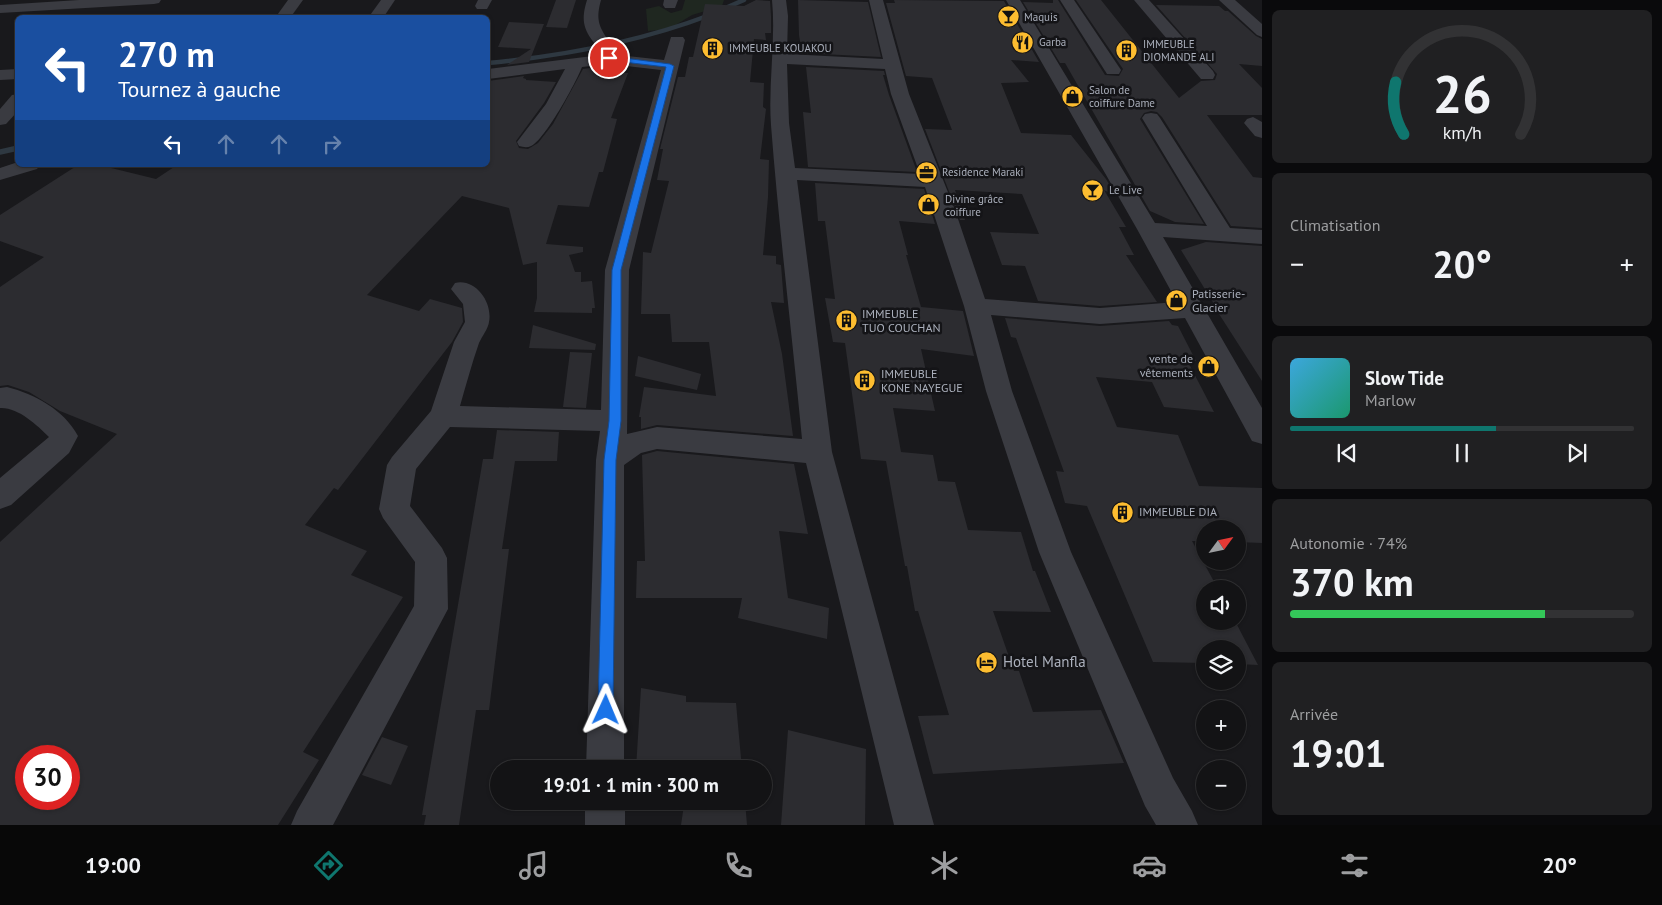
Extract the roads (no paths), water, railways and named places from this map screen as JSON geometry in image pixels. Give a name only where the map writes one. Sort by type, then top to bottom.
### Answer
[{"type":"street","points":[[0,10],[154,0]]},
{"type":"street","points":[[284,15],[296,0]]},
{"type":"street","points":[[377,15],[388,0]]},
{"type":"street","points":[[594,0],[589,16],[591,26],[601,41]]},
{"type":"street","points":[[779,0],[781,16],[779,59],[780,123],[818,452],[914,825]]},
{"type":"street","points":[[876,0],[900,94],[933,181],[976,306],[999,391],[1055,552],[1159,792],[1178,825]]},
{"type":"street","points":[[1012,0],[1148,229],[1262,433]]},
{"type":"street","points":[[1067,0],[1113,70]]},
{"type":"street","points":[[1141,0],[1207,75]]},
{"type":"street","points":[[1226,0],[1262,32]]},
{"type":"street","points":[[605,760],[610,460],[615,421],[617,270],[677,40]]},
{"type":"street","points":[[490,74],[609,58],[670,66]]},
{"type":"street","points":[[779,59],[892,64]]},
{"type":"street","points":[[526,142],[549,113],[568,83],[576,63]]},
{"type":"street","points":[[0,75],[15,74]]},
{"type":"street","points":[[0,120],[15,102]]},
{"type":"street","points":[[1151,118],[1223,234]]},
{"type":"street","points":[[0,174],[23,167]]},
{"type":"street","points":[[785,174],[933,181]]},
{"type":"street","points":[[1148,229],[1262,236]]},
{"type":"street","points":[[311,825],[431,609],[430,558],[394,509],[402,466],[443,416],[468,342],[477,322],[475,302],[463,289]]},
{"type":"street","points":[[976,306],[1090,315],[1136,314],[1192,309]]},
{"type":"street","points":[[0,398],[6,396],[17,399],[60,428],[64,436],[59,445],[0,496]]},
{"type":"street","points":[[443,416],[615,421]]},
{"type":"street","points":[[610,460],[626,445],[640,440],[658,438],[818,452]]},
{"type":"street","points":[[604,825],[605,810]]},
{"type":"waterway","points":[[723,9],[744,0]]},
{"type":"waterway","points":[[490,63],[572,52],[628,40],[683,25],[710,15]]},
{"type":"waterway","points":[[0,152],[15,149]]},
{"type":"place","name":"Maquis","points":[[1008,17]]},
{"type":"place","name":"Garba","points":[[1023,42]]},
{"type":"place","name":"IMMEUBLE KOUAKOU","points":[[713,48]]},
{"type":"place","name":"IMMEUBLE DIOMANDE ALI","points":[[1127,50]]},
{"type":"place","name":"Salon de coiffure Dame","points":[[1073,96]]},
{"type":"place","name":"Residence Maraki","points":[[926,172]]},
{"type":"place","name":"Le Live","points":[[1093,190]]},
{"type":"place","name":"Divine grâce coiffure","points":[[929,205]]},
{"type":"place","name":"Patisserie- Glacier","points":[[1176,301]]},
{"type":"place","name":"IMMEUBLE TUO COUCHAN","points":[[846,321]]},
{"type":"place","name":"vente de vêtements","points":[[1209,366]]},
{"type":"place","name":"IMMEUBLE KONE NAYEGUE","points":[[865,381]]},
{"type":"place","name":"IMMEUBLE DIA","points":[[1123,512]]},
{"type":"place","name":"Hotel Manfla","points":[[987,662]]}]
